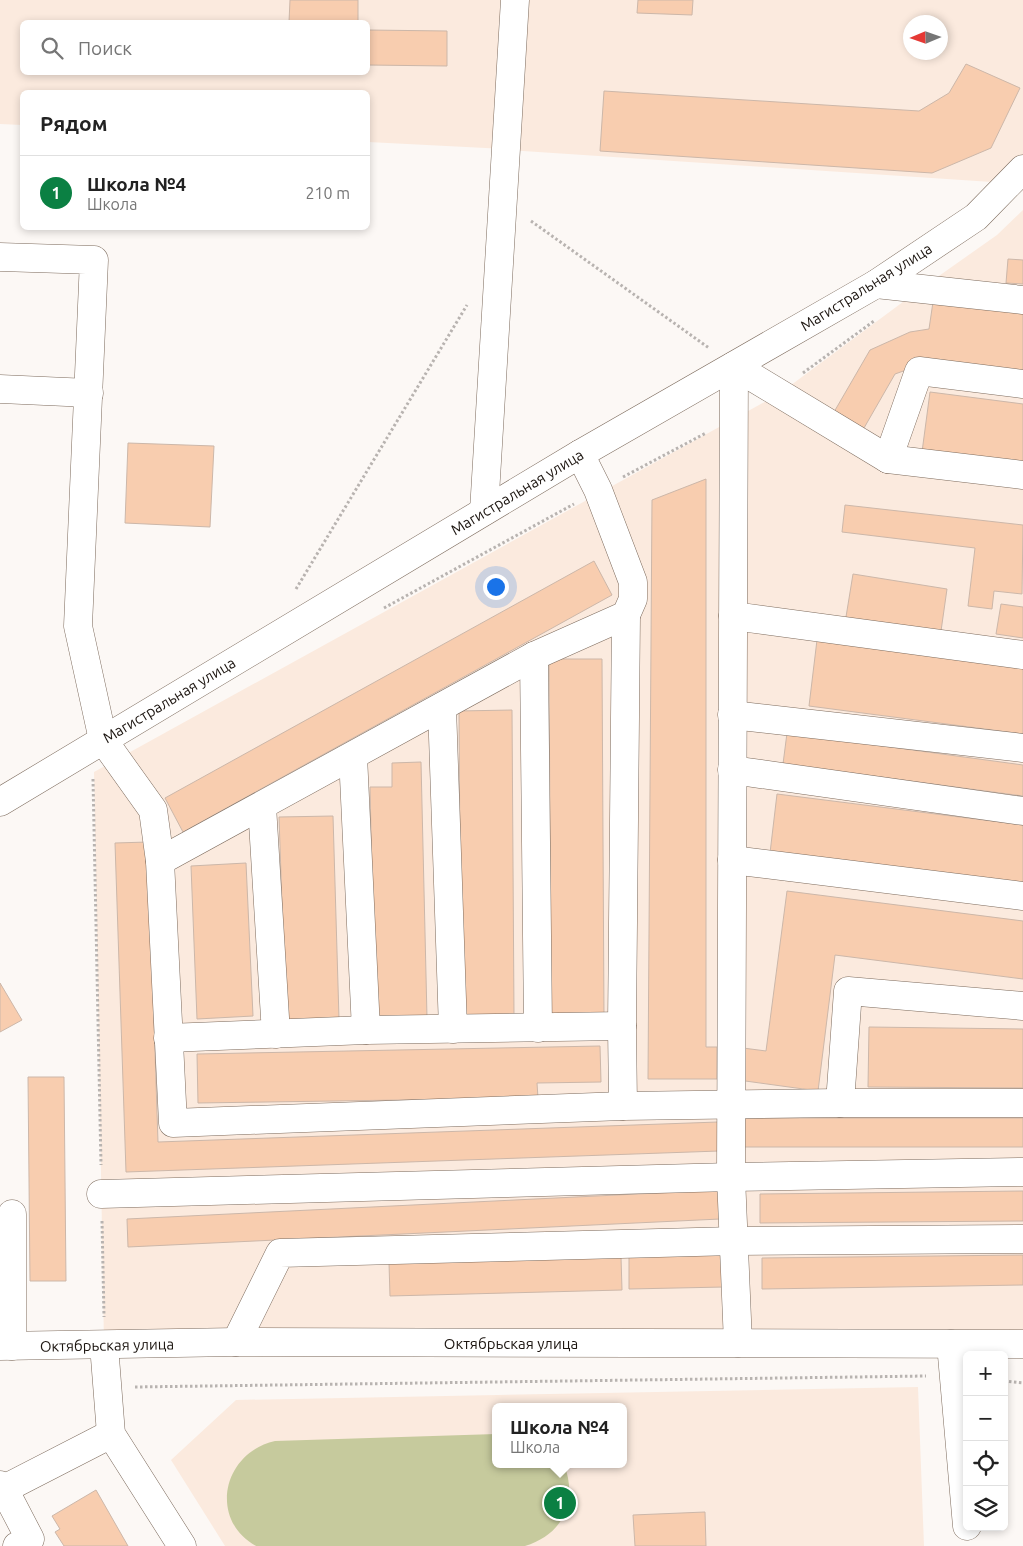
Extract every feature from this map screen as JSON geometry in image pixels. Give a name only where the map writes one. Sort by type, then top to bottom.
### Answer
[{"type":"street","points":[[484,512],[515,0]]},
{"type":"street","name":"Магистральная улица","points":[[0,802],[109,749],[484,512],[580,454],[876,284],[976,217],[1023,169]]},
{"type":"street","points":[[0,257],[94,260],[78,626],[109,749],[153,810],[160,861],[173,1123],[624,1106],[840,1102],[1023,1103]]},
{"type":"street","points":[[876,284],[1023,300]]},
{"type":"street","points":[[734,366],[888,459],[1023,475]]},
{"type":"street","points":[[734,366],[731,1177],[738,1343]]},
{"type":"street","points":[[888,459],[919,371],[1023,384]]},
{"type":"street","points":[[0,389],[89,392]]},
{"type":"street","points":[[580,454],[598,490],[633,582],[633,599],[626,615],[622,1026],[624,1106]]},
{"type":"street","points":[[160,861],[534,656],[626,615]]},
{"type":"street","points":[[732,616],[1023,655]]},
{"type":"street","points":[[534,656],[538,1028]]},
{"type":"street","points":[[442,707],[453,1029]]},
{"type":"street","points":[[732,715],[1023,748]]},
{"type":"street","points":[[353,756],[366,1030]]},
{"type":"street","points":[[732,770],[1023,811]]},
{"type":"street","points":[[262,806],[276,1034]]},
{"type":"street","points":[[732,860],[1023,896]]},
{"type":"street","points":[[840,1102],[848,991],[1023,1006]]},
{"type":"street","points":[[168,1038],[366,1030],[622,1026]]},
{"type":"street","points":[[101,1194],[731,1177],[1023,1172]]},
{"type":"street","points":[[6,1346],[12,1214]]},
{"type":"street","points":[[236,1342],[280,1253],[734,1241],[1023,1239]]},
{"type":"street","name":"Октябрьская улица","points":[[6,1346],[236,1342],[1023,1344]]},
{"type":"street","points":[[951,1344],[963,1486]]},
{"type":"street","points":[[104,1345],[111,1434],[182,1546]]},
{"type":"street","points":[[27,1544],[2,1487],[111,1434]]},
{"type":"street","points":[[967,1531],[969,1546]]},
{"type":"path","points":[[503,200],[734,366]]},
{"type":"path","points":[[296,589],[469,302]]},
{"type":"path","points":[[777,392],[879,317]]},
{"type":"path","points":[[384,608],[733,418]]},
{"type":"path","points":[[104,1345],[93,772],[109,749]]},
{"type":"path","points":[[108,1387],[954,1377]]},
{"type":"path","points":[[1008,1381],[1023,1383]]},
{"type":"shaded area","points":[[0,0],[514,0],[505,149],[370,142],[370,90],[20,90],[20,125],[0,124]]},
{"type":"shaded area","points":[[517,0],[1023,0],[1023,155],[1007,183],[508,150]]},
{"type":"shaded area","points":[[1023,210],[1023,1343],[104,1345],[94,772],[779,394],[919,290],[997,235]]},
{"type":"shaded area","points":[[918,1387],[924,1546],[225,1546],[171,1460],[236,1400]]},
{"type":"green space","points":[[492,1434],[492,1468],[565,1468],[568,1478],[568,1503],[558,1525],[550,1533],[538,1541],[525,1546],[256,1546],[241,1534],[231,1520],[227,1504],[228,1488],[233,1472],[243,1459],[257,1448],[275,1441]]},
{"type":"building","points":[[290,0],[358,0],[358,20],[289,20]]},
{"type":"building","points":[[638,0],[693,0],[692,15],[637,13]]},
{"type":"building","points":[[370,30],[447,31],[447,66],[370,65]]},
{"type":"building","points":[[966,64],[1020,88],[991,148],[932,173],[600,151],[604,91],[919,111],[949,93]]},
{"type":"building","points":[[1008,259],[1023,260],[1023,284],[1006,283]]},
{"type":"building","points":[[933,302],[1023,313],[1023,374],[926,363],[895,374],[864,428],[834,412],[870,350],[910,332],[929,329]]},
{"type":"building","points":[[930,392],[1023,404],[1023,464],[922,452]]},
{"type":"building","points":[[128,443],[214,446],[210,527],[125,523]]},
{"type":"building","points":[[706,479],[706,1047],[717,1047],[717,1079],[648,1079],[652,500]]},
{"type":"building","points":[[845,505],[1023,525],[1022,594],[994,591],[992,609],[968,606],[975,548],[842,532]]},
{"type":"building","points":[[594,561],[612,595],[183,832],[165,798]]},
{"type":"building","points":[[853,574],[947,589],[940,638],[845,623]]},
{"type":"building","points":[[1001,604],[1023,607],[1023,638],[996,634]]},
{"type":"building","points":[[817,640],[1023,666],[1023,734],[809,706]]},
{"type":"building","points":[[549,659],[602,659],[604,1018],[551,1018]]},
{"type":"building","points":[[512,710],[514,1016],[461,1016],[459,711]]},
{"type":"building","points":[[787,733],[1023,765],[1023,796],[783,764]]},
{"type":"building","points":[[421,762],[427,1018],[375,1020],[370,787],[392,787],[392,763]]},
{"type":"building","points":[[777,794],[1023,825],[1023,885],[770,853]]},
{"type":"building","points":[[333,816],[339,1019],[286,1021],[279,817]]},
{"type":"building","points":[[148,842],[158,1142],[718,1122],[719,1151],[126,1172],[115,843]]},
{"type":"building","points":[[246,863],[253,1016],[197,1019],[191,866]]},
{"type":"building","points":[[787,891],[1023,921],[1023,979],[835,955],[818,1091],[738,1080],[743,1048],[766,1051]]},
{"type":"building","points":[[0,983],[22,1020],[0,1032]]},
{"type":"building","points":[[869,1027],[1023,1029],[1023,1088],[868,1087]]},
{"type":"building","points":[[600,1046],[601,1082],[537,1083],[538,1098],[198,1103],[197,1054]]},
{"type":"building","points":[[28,1077],[64,1077],[66,1281],[30,1281]]},
{"type":"building","points":[[741,1118],[1023,1118],[1023,1147],[741,1147]]},
{"type":"building","points":[[719,1190],[720,1219],[128,1247],[127,1219]]},
{"type":"building","points":[[1023,1191],[1023,1221],[760,1223],[760,1194]]},
{"type":"building","points":[[724,1255],[724,1287],[629,1289],[629,1257]]},
{"type":"building","points":[[1023,1255],[1023,1285],[762,1289],[762,1258]]},
{"type":"building","points":[[621,1257],[622,1290],[390,1296],[389,1263]]},
{"type":"building","points":[[96,1490],[128,1546],[64,1546],[55,1532],[60,1529],[52,1516]]},
{"type":"building","points":[[705,1512],[706,1546],[635,1546],[633,1515]]},
{"type":"place","name":"Школа №4","points":[[560,1503]]}]
